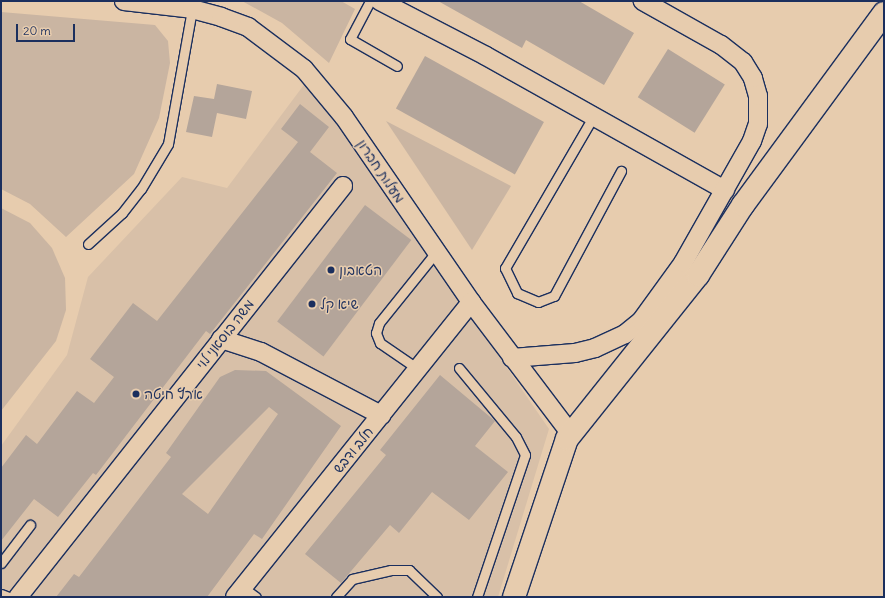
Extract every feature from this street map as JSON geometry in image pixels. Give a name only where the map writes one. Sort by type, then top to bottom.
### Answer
[{"type":"street","name":"מעלות חברון","points":[[124,1],[192,9],[248,27],[304,69],[344,117],[471,302],[571,434]]},
{"type":"street","points":[[380,1],[486,56],[725,190]]},
{"type":"street","points":[[512,358],[575,353],[595,348],[626,334],[642,321],[683,264],[752,141],[758,124],[758,96],[753,78],[743,62],[721,45],[643,1]]},
{"type":"street","points":[[514,597],[571,434],[698,275],[743,205],[884,13]]},
{"type":"street","name":"משה בוסאני לוי","points":[[18,597],[343,186]]},
{"type":"street","name":"חלב ודבש","points":[[244,594],[381,415],[471,302]]},
{"type":"street","points":[[221,339],[262,352],[381,415]]},
{"type":"lane","points":[[370,1],[350,39],[397,66]]},
{"type":"lane","points":[[88,244],[141,188],[168,144],[192,9]]},
{"type":"lane","points":[[593,117],[505,268],[517,293],[538,302],[554,296],[621,171]]},
{"type":"lane","points":[[418,369],[380,343],[376,333],[379,323],[436,252]]},
{"type":"lane","points":[[459,368],[516,437],[525,455],[477,597]]},
{"type":"lane","points":[[1,564],[30,525]]},
{"type":"lane","points":[[336,597],[352,579],[391,570],[409,570],[437,597]]},
{"type":"lane","points":[[1,594],[9,597]]},
{"type":"shaded area","points":[[242,1],[341,1],[355,9],[329,63],[282,23]]},
{"type":"shaded area","points":[[1,12],[155,25],[168,41],[170,63],[159,118],[134,174],[66,237],[30,204],[1,189]]},
{"type":"shaded area","points":[[306,82],[319,103],[347,135],[549,429],[498,597],[1,597],[1,446],[67,355],[88,277],[182,177],[227,188]]},
{"type":"shaded area","points":[[386,121],[511,186],[472,250]]},
{"type":"shaded area","points":[[1,208],[30,223],[52,248],[65,278],[66,310],[56,341],[1,411]]},
{"type":"building","points":[[438,1],[579,1],[634,33],[604,85],[526,40],[522,48]]},
{"type":"building","points":[[668,49],[725,85],[695,133],[638,97]]},
{"type":"building","points":[[425,56],[544,122],[515,174],[396,108]]},
{"type":"building","points":[[217,84],[252,91],[246,119],[217,113],[212,137],[186,132],[194,96],[214,99]]},
{"type":"building","points":[[300,104],[329,127],[310,152],[337,173],[210,334],[206,331],[96,475],[93,473],[58,517],[34,499],[1,541],[1,468],[26,435],[37,444],[77,391],[94,403],[114,377],[90,359],[133,303],[157,321],[298,142],[281,129]]},
{"type":"building","points":[[365,205],[411,240],[323,357],[277,322]]},
{"type":"building","points":[[235,370],[266,371],[341,426],[262,539],[254,534],[207,597],[56,597],[74,574],[79,577],[171,457],[166,453],[220,377]],"holes":[[[269,407],[278,414],[208,514],[182,494]]]},
{"type":"building","points":[[440,375],[495,421],[475,446],[508,472],[469,520],[432,492],[399,533],[390,525],[341,583],[305,554],[386,455],[380,450]]},
{"type":"place","name":"הטאבון","points":[[331,270]]},
{"type":"place","name":"שיא קל","points":[[312,304]]},
{"type":"place","name":"ארץ חיטה","points":[[136,394]]}]
